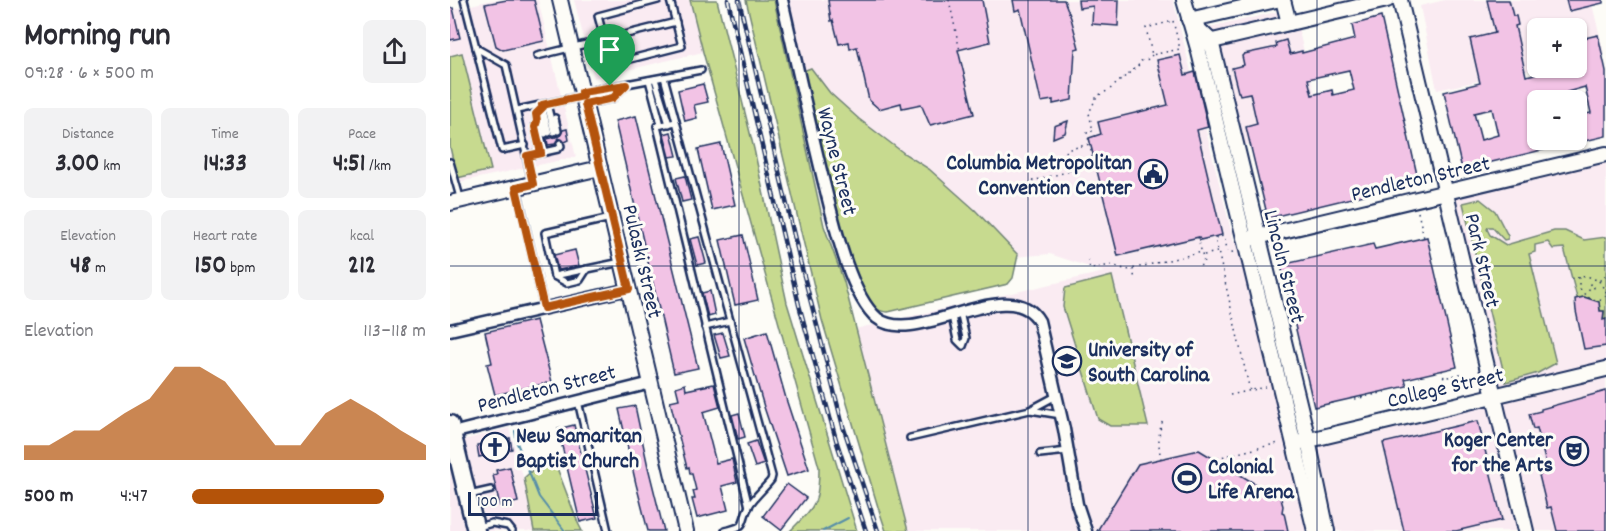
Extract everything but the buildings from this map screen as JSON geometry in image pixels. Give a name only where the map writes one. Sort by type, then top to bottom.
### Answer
[{"type":"main road","points":[[451,434],[475,530]]},
{"type":"street","name":"Pulaski Street","points":[[560,0],[686,531]]},
{"type":"street","name":"Wayne Street","points":[[782,0],[807,116],[842,250],[854,280],[872,311],[882,321],[902,327],[956,313]]},
{"type":"street","name":"Lincoln Street","points":[[1184,0],[1189,20],[1190,46],[1251,238],[1308,440],[1327,531]]},
{"type":"street","points":[[1189,20],[1275,0]]},
{"type":"street","points":[[1283,0],[1289,23]]},
{"type":"street","points":[[1190,46],[1387,0]]},
{"type":"street","name":"Park Street","points":[[1400,0],[1526,531]]},
{"type":"street","points":[[1189,20],[1211,41]]},
{"type":"street","name":"Lincoln Street","points":[[1211,41],[1251,238],[1286,444],[1315,531]]},
{"type":"street","name":"Pendleton Street","points":[[1251,238],[1606,154]]},
{"type":"street","points":[[455,202],[600,168]]},
{"type":"street","points":[[450,330],[629,289]]},
{"type":"street","points":[[956,313],[1014,304],[1029,308],[1039,321],[1061,415],[1077,504],[1086,531]]},
{"type":"street","name":"College Street","points":[[1286,444],[1606,369]]},
{"type":"street","name":"Pendleton Street","points":[[451,434],[651,383]]},
{"type":"lane","points":[[464,0],[502,150],[525,145]]},
{"type":"lane","points":[[658,0],[598,16],[611,64],[682,46],[670,0]]},
{"type":"lane","points":[[537,56],[676,22]]},
{"type":"lane","points":[[476,48],[507,65],[533,184]]},
{"type":"lane","points":[[517,110],[543,107],[626,85],[701,69]]},
{"type":"lane","points":[[664,77],[772,476],[749,507],[741,527],[725,531]]},
{"type":"lane","points":[[652,79],[669,124]]},
{"type":"lane","points":[[652,79],[662,125]]},
{"type":"lane","points":[[584,97],[613,98],[626,85]]},
{"type":"lane","points":[[527,156],[552,148],[537,121],[536,114],[543,107]]},
{"type":"lane","points":[[543,107],[551,133]]},
{"type":"lane","points":[[676,122],[657,126],[749,507]]},
{"type":"lane","points":[[450,162],[455,202]]},
{"type":"lane","points":[[516,188],[544,308]]},
{"type":"lane","points":[[612,217],[545,233],[554,276],[623,262]]},
{"type":"lane","points":[[956,313],[966,338],[963,346],[957,340],[956,313]]},
{"type":"lane","points":[[705,327],[730,321]]},
{"type":"lane","points":[[910,438],[1030,410],[1056,396]]},
{"type":"lane","points":[[578,401],[608,531]]},
{"type":"lane","points":[[1030,410],[1061,415]]},
{"type":"lane","points":[[1040,454],[1068,451]]},
{"type":"lane","points":[[467,496],[491,490]]},
{"type":"lane","points":[[475,530],[497,523],[508,526],[512,531]]},
{"type":"path","points":[[949,0],[960,51]]},
{"type":"path","points":[[1152,55],[1146,28],[1173,21],[1180,49]]},
{"type":"path","points":[[1032,181],[1094,165],[1087,132],[1093,131],[1089,113],[1097,96],[1109,90],[1141,61],[1149,59],[1152,55],[1190,46]]},
{"type":"path","points":[[1070,171],[1066,150],[1090,144]]},
{"type":"path","points":[[1418,212],[1424,238]]},
{"type":"path","points":[[1233,252],[1228,253],[1224,236],[1215,238],[1250,391]]},
{"type":"path","points":[[1198,237],[1204,263],[1200,266]]},
{"type":"path","points":[[1088,260],[1090,269],[1112,265],[1126,270],[1202,253],[1218,252]]},
{"type":"path","points":[[1132,268],[1135,280]]},
{"type":"path","points":[[1599,281],[1606,275]]},
{"type":"path","points":[[1572,279],[1579,277],[1590,276],[1599,281],[1606,297],[1595,300],[1585,295],[1579,287],[1579,277]]},
{"type":"path","points":[[1585,295],[1589,290]]},
{"type":"path","points":[[1442,370],[1444,378],[1464,374],[1468,391]]},
{"type":"path","points":[[1466,382],[1475,379]]},
{"type":"path","points":[[1230,395],[1266,387]]},
{"type":"path","points":[[1355,399],[1390,391]]},
{"type":"path","points":[[1161,459],[1158,446],[1163,420]]},
{"type":"path","points":[[1217,458],[1286,444]]},
{"type":"shaded area","points":[[492,0],[538,0],[576,157],[450,184],[450,10]]},
{"type":"shaded area","points":[[574,0],[690,0],[703,52],[594,78]]},
{"type":"shaded area","name":"University of South Carolina","points":[[788,0],[1173,0],[1234,242],[1249,238],[1301,443],[1496,396],[1445,191],[1606,155],[1606,531],[903,531],[846,331],[1104,272],[1050,254],[1014,257],[821,86],[802,65]]},
{"type":"shaded area","points":[[1445,0],[1591,0],[1604,53],[1587,57],[1587,18],[1527,18],[1527,71],[1437,90],[1420,6]]},
{"type":"shaded area","points":[[1293,8],[1323,126],[1226,150],[1197,31]]},
{"type":"shaded area","points":[[509,428],[539,531],[488,531],[463,440]]},
{"type":"shaded area","points":[[450,469],[465,531],[450,531]]},
{"type":"green space","points":[[690,0],[717,0],[754,149],[787,303],[857,531],[790,531],[811,509],[817,497],[819,467]]},
{"type":"green space","points":[[746,0],[774,0],[824,226],[844,282],[908,531],[886,531],[878,507],[822,320]]},
{"type":"green space","points":[[462,53],[491,170],[457,178],[450,147],[450,56]]},
{"type":"green space","points":[[811,68],[830,93],[859,119],[929,169],[975,210],[1018,255],[1013,278],[1008,284],[888,312],[879,310],[866,296],[854,271],[843,238],[822,161],[803,71]]},
{"type":"green space","points":[[1480,199],[1495,211],[1508,239],[1504,240],[1492,227],[1488,227],[1490,235],[1506,245],[1554,231],[1565,231],[1584,240],[1606,237],[1606,319],[1603,320],[1604,312],[1600,311],[1599,302],[1584,297],[1577,298],[1564,248],[1553,249],[1548,242],[1535,245],[1535,252],[1529,254],[1556,363],[1538,373],[1506,382],[1463,203]]},
{"type":"green space","points":[[1112,276],[1148,426],[1110,426],[1098,419],[1063,307],[1065,288]]},
{"type":"green space","points":[[554,460],[582,531],[534,531],[524,478],[535,468]]},
{"type":"waterway","points":[[515,431],[517,443],[539,497],[565,531]]},
{"type":"waterway","points":[[823,531],[848,518]]},
{"type":"railway","points":[[728,0],[799,305],[837,443],[866,531]]},
{"type":"railway","points":[[739,0],[800,261],[843,426],[878,531]]},
{"type":"place","name":"Columbia Metropolitan Convention Center","points":[[1153,174]]},
{"type":"place","name":"University of South Carolina","points":[[1067,361]]},
{"type":"place","name":"New Samaritan Baptist Church","points":[[495,447]]},
{"type":"place","name":"Koger Center for the Arts","points":[[1574,451]]},
{"type":"place","name":"Colonial Life Arena","points":[[1187,478]]},
{"type":"route","points":[[626,85],[613,98],[585,104],[629,289],[544,308],[516,188],[533,184],[527,156],[541,153],[535,127],[536,114],[543,107],[542,105],[583,96],[582,92],[610,86],[626,85]]}]
